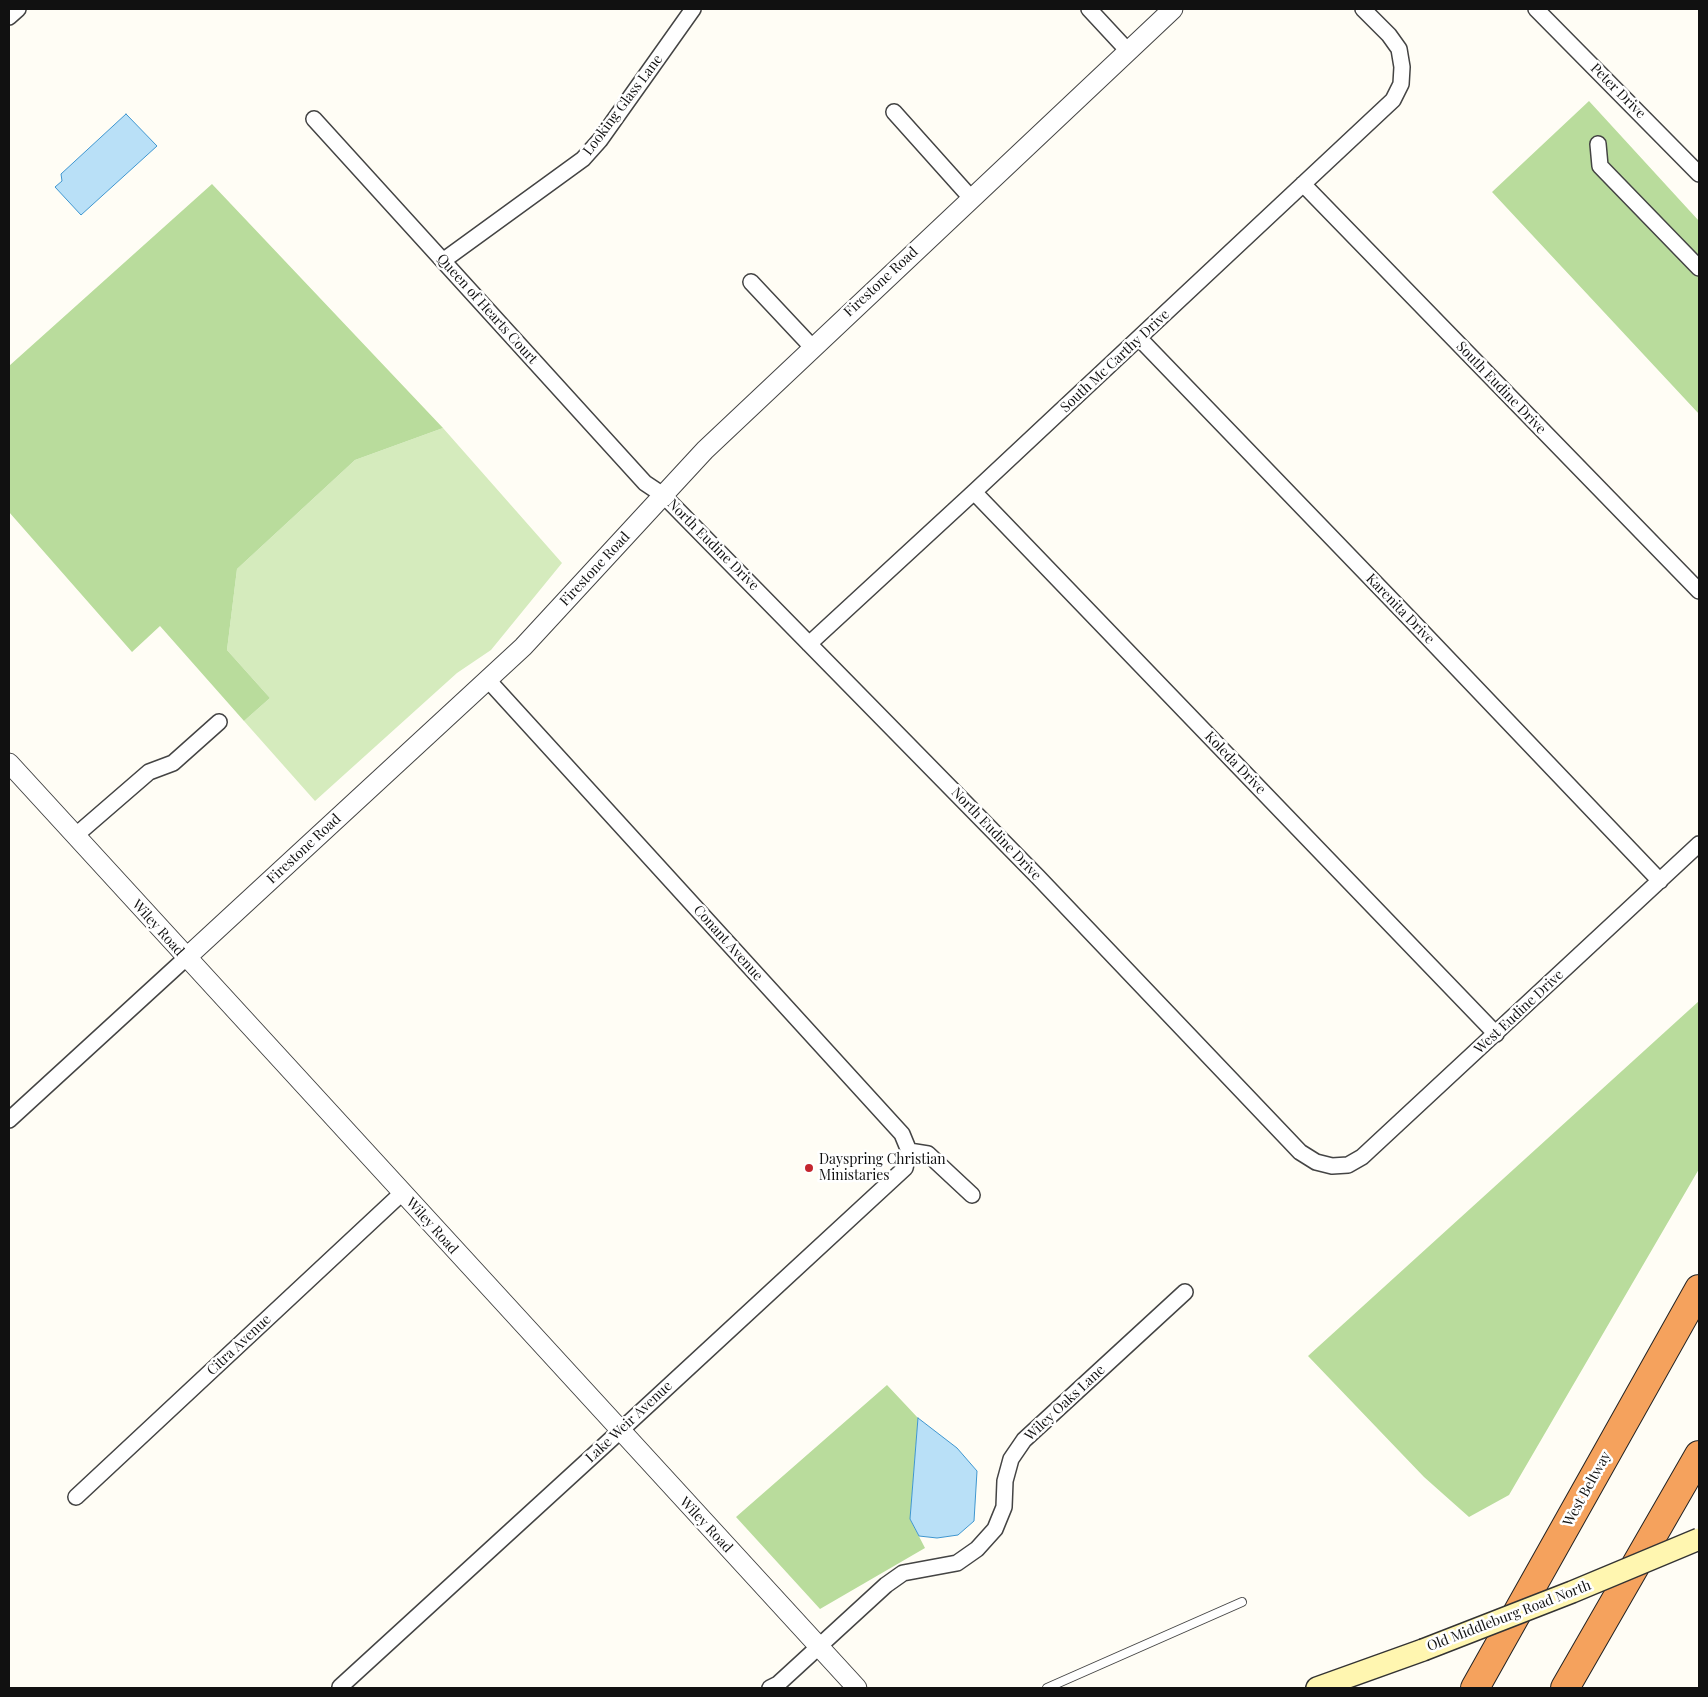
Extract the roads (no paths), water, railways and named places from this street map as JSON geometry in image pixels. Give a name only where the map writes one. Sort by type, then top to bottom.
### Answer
[{"type":"highway","name":"West Beltway","points":[[1475,1688],[1699,1289]]},
{"type":"highway","points":[[1565,1688],[1699,1456]]},
{"type":"main road","name":"Old Middleburg Road North","points":[[1317,1688],[1423,1650],[1572,1592],[1699,1538]]},
{"type":"street","points":[[9,17],[18,9]]},
{"type":"street","name":"Looking Glass Lane","points":[[444,260],[583,159],[600,140],[693,9]]},
{"type":"street","points":[[1090,9],[1128,51]]},
{"type":"street","name":"Firestone Road","points":[[9,1120],[523,647],[705,450],[812,347],[1173,9]]},
{"type":"street","name":"South Mc Carthy Drive","points":[[810,644],[1393,100],[1401,84],[1402,67],[1399,49],[1389,35],[1363,9]]},
{"type":"street","name":"Peter Drive","points":[[1536,9],[1699,174]]},
{"type":"street","points":[[894,112],[971,198]]},
{"type":"street","name":"Queen of Hearts Court","points":[[314,119],[645,483],[663,495]]},
{"type":"street","points":[[1598,144],[1600,166],[1699,268]]},
{"type":"street","name":"South Eudine Drive","points":[[1303,184],[1699,591]]},
{"type":"street","points":[[751,282],[812,347]]},
{"type":"street","name":"Karenita Drive","points":[[1140,338],[1660,881]]},
{"type":"street","name":"Koleda Drive","points":[[974,492],[1496,1034]]},
{"type":"street","name":"North Eudine Drive","points":[[663,495],[1038,877],[1300,1152],[1316,1162],[1332,1166]]},
{"type":"street","name":"Conant Avenue","points":[[488,680],[902,1134],[909,1151]]},
{"type":"street","points":[[75,836],[149,772],[173,763],[219,722]]},
{"type":"street","name":"Wiley Road","points":[[9,763],[620,1432],[857,1688]]},
{"type":"street","name":"West Eudine Drive","points":[[1332,1166],[1348,1165],[1362,1157],[1699,844]]},
{"type":"street","points":[[909,1151],[928,1154],[972,1195]]},
{"type":"street","name":"Lake Weir Avenue","points":[[340,1687],[620,1432],[905,1168],[909,1151]]},
{"type":"street","name":"Citra Avenue","points":[[76,1497],[402,1193]]},
{"type":"street","name":"Wiley Oaks Lane","points":[[770,1688],[778,1684],[886,1585],[903,1573],[957,1563],[977,1549],[995,1529],[1004,1507],[1005,1481],[1011,1459],[1024,1440],[1185,1292]]},
{"type":"lane","points":[[1047,1688],[1242,1602]]},
{"type":"water","points":[[126,114],[157,146],[81,215],[55,187],[62,181],[61,174]]},
{"type":"water","points":[[918,1418],[957,1448],[977,1471],[974,1521],[958,1535],[937,1538],[919,1536],[910,1519]]},
{"type":"place","name":"Dayspring Christian Ministaries","points":[[809,1168]]}]
